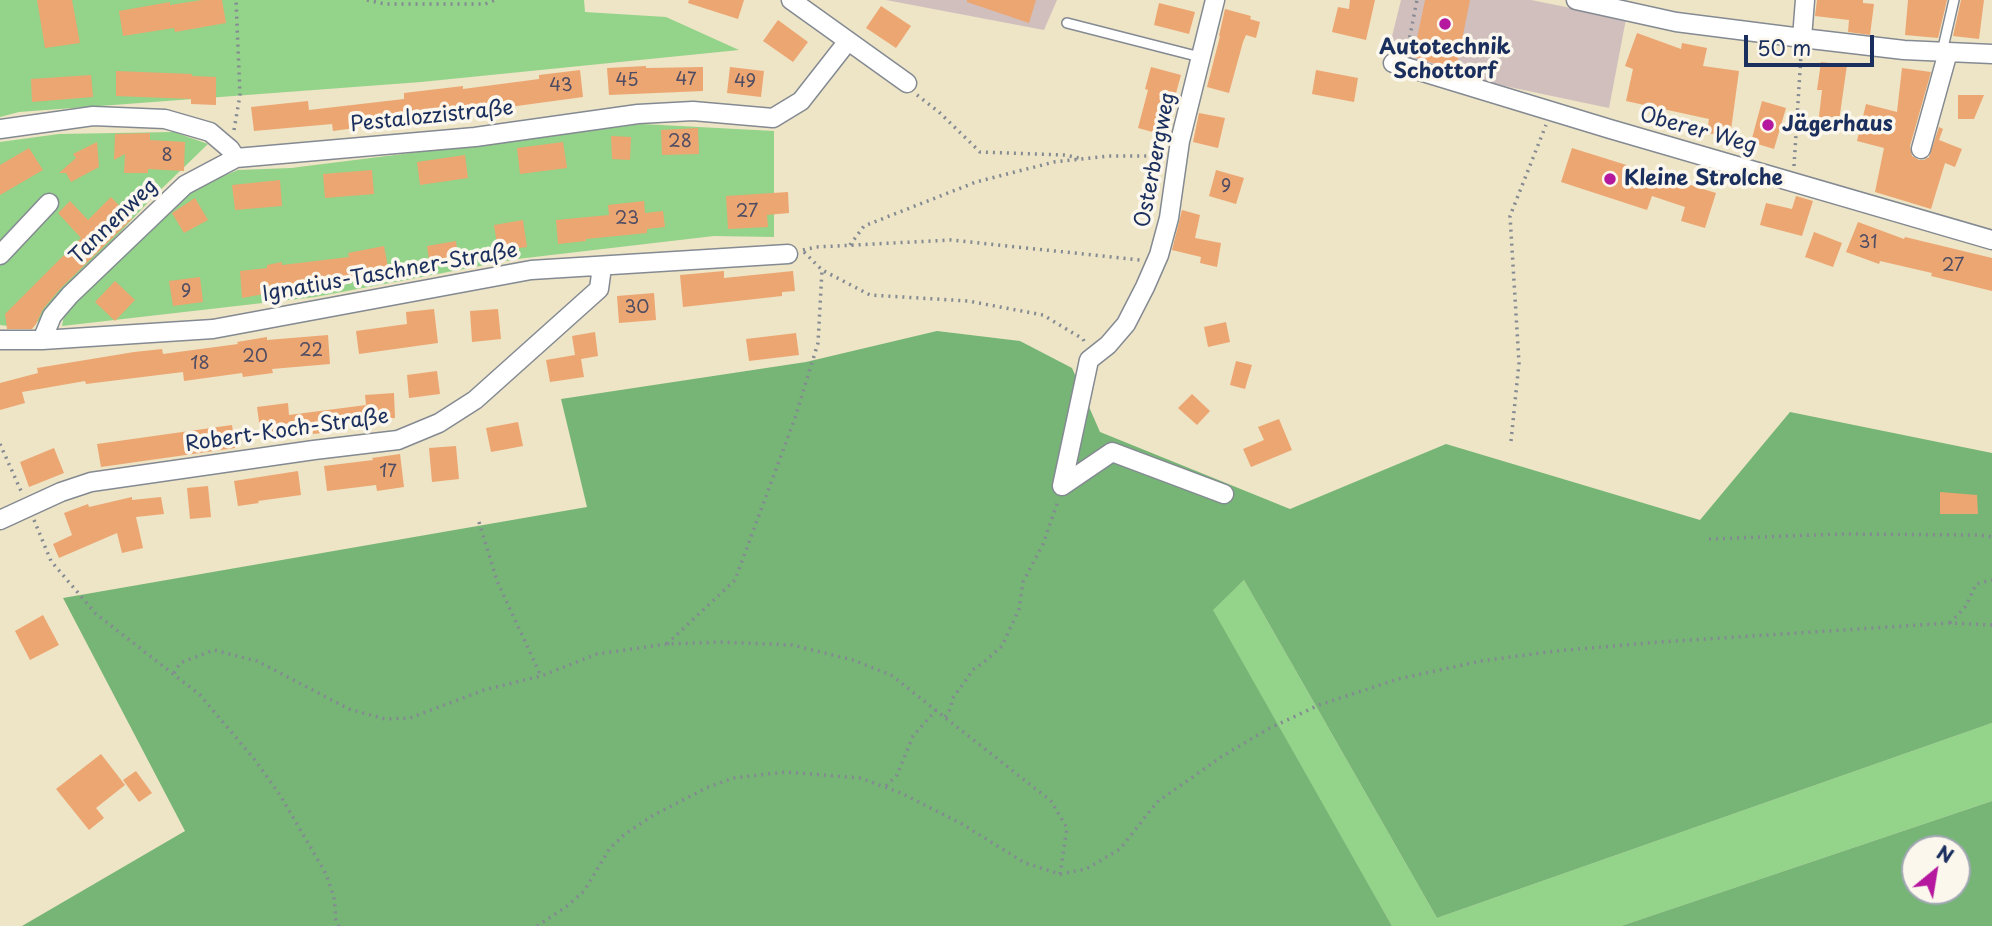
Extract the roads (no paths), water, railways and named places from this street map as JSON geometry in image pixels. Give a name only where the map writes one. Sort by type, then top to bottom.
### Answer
[{"type":"street","points":[[791,0],[910,87]]},
{"type":"street","name":"Osterbergweg","points":[[1215,0],[1178,155],[1169,218],[1156,262],[1126,324],[1108,345],[1089,360],[1062,486],[1112,452],[1224,494]]},
{"type":"street","points":[[1576,0],[1675,22],[1904,50],[1992,54]]},
{"type":"street","points":[[1802,38],[1805,0]]},
{"type":"street","name":"Pestalozzistraße","points":[[233,153],[475,138],[638,114],[693,111],[773,118],[801,101],[848,41]]},
{"type":"street","points":[[1921,149],[1945,52]]},
{"type":"street","name":"Oberer Weg","points":[[1398,65],[1992,240]]},
{"type":"street","points":[[0,129],[93,116],[165,119],[210,132],[233,153]]},
{"type":"street","name":"Tannenweg","points":[[42,340],[52,316],[71,295],[185,185],[233,153]]},
{"type":"street","points":[[0,255],[49,203]]},
{"type":"street","name":"Ignatius-Taschner-Straße","points":[[0,340],[42,340],[214,329],[531,270],[796,252]]},
{"type":"street","name":"Robert-Koch-Straße","points":[[0,520],[90,482],[398,440],[439,423],[475,400],[599,289],[602,267]]},
{"type":"lane","points":[[1945,52],[1954,0]]},
{"type":"lane","points":[[1067,23],[1200,57]]},
{"type":"place","name":"Autotechnik Schottorf","points":[[1445,24]]},
{"type":"place","name":"Jägerhaus","points":[[1768,125]]},
{"type":"place","name":"Kleine Strolche","points":[[1610,179]]}]
